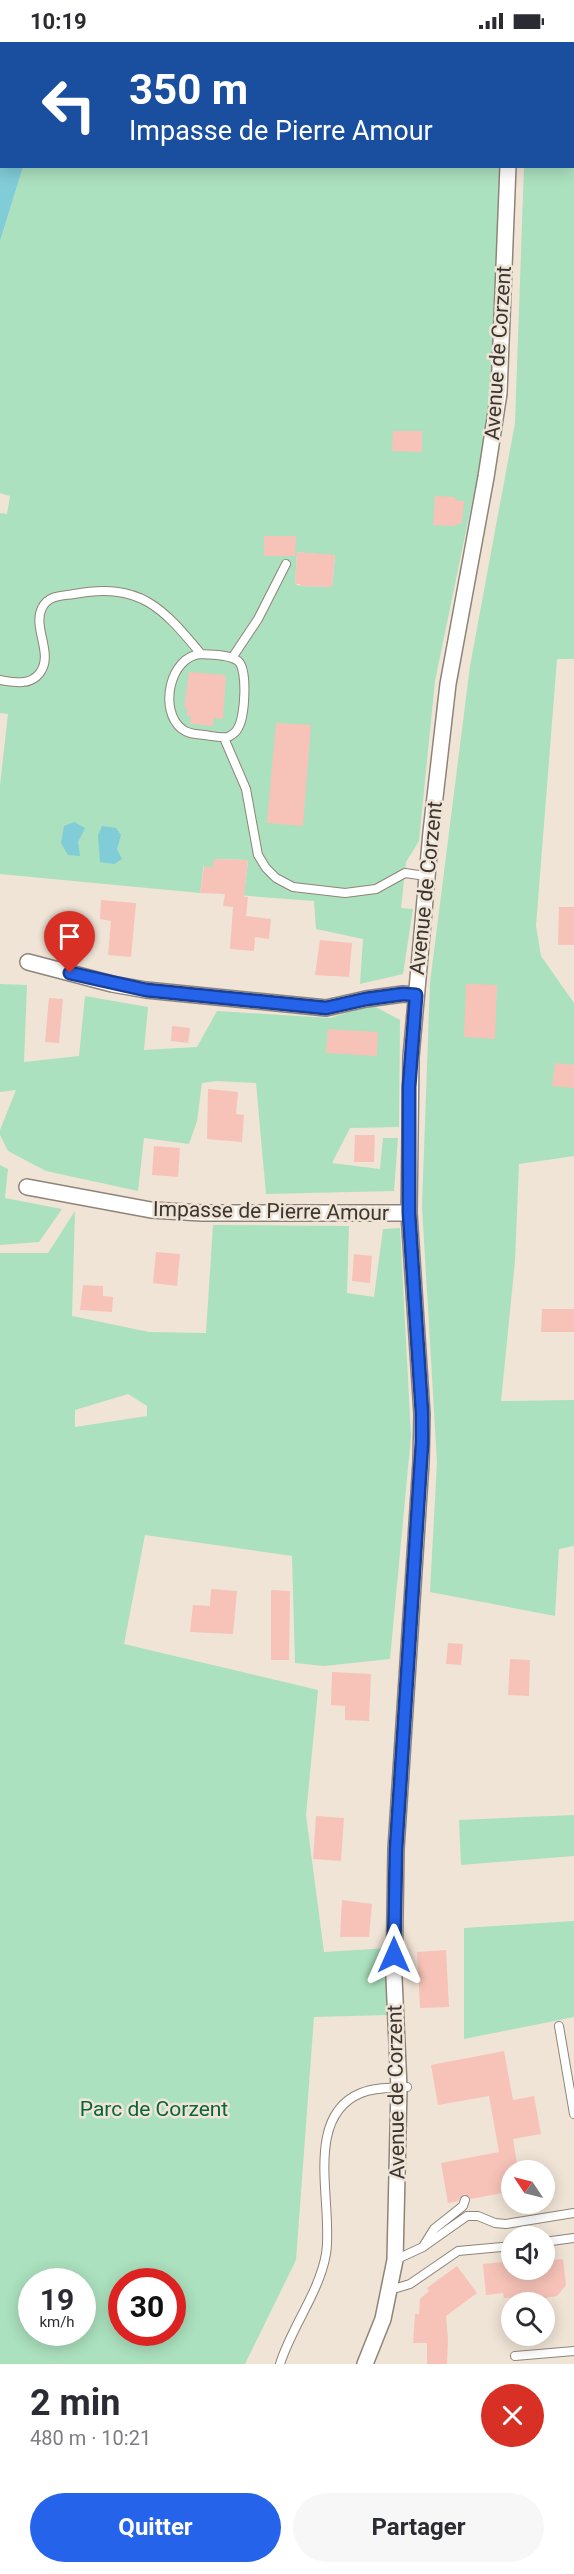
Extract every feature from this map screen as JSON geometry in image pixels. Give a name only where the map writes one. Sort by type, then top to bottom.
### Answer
[{"type":"street","name":"Avenue de Corzent","points":[[365,2364],[383,2319],[395,2260],[403,2087],[394,1978],[396,1849],[422,1413],[409,1213],[409,1087],[426,876],[452,662],[499,393],[508,168]]},
{"type":"street","points":[[28,962],[112,984],[146,990],[326,1008],[375,998],[403,994],[416,995]]},
{"type":"street","name":"Impasse de Pierre Amour","points":[[27,1187],[151,1210],[202,1213],[409,1213]]},
{"type":"lane","points":[[232,658],[258,619],[286,564]]},
{"type":"lane","points":[[0,680],[23,683],[32,680],[40,673],[44,656],[40,614],[47,601],[54,597],[95,590],[123,592],[160,609],[201,654]]},
{"type":"lane","points":[[201,654],[232,658],[240,663],[245,674],[241,720],[235,732],[224,738],[194,734],[184,730],[175,722],[171,711],[171,690],[178,668],[191,656],[201,654]]},
{"type":"lane","points":[[224,738],[246,789],[258,855],[276,878],[293,887],[345,893],[376,889],[405,873],[426,876]]},
{"type":"lane","points":[[559,2026],[574,2114]]},
{"type":"lane","points":[[280,2364],[317,2284],[326,2253],[328,2227],[325,2156],[330,2126],[341,2108],[356,2096],[377,2089],[403,2087]]},
{"type":"lane","points":[[423,2247],[434,2229],[463,2206],[465,2200]]},
{"type":"lane","points":[[395,2260],[423,2247],[460,2220],[470,2216],[502,2224],[574,2212]]},
{"type":"lane","points":[[555,2241],[574,2238]]},
{"type":"lane","points":[[390,2289],[410,2284],[458,2251],[501,2247]]},
{"type":"lane","points":[[515,2356],[574,2351]]},
{"type":"green space","points":[[23,168],[501,168],[489,420],[435,681],[419,841],[406,862],[401,908],[413,909],[403,974],[360,984],[363,939],[316,929],[314,901],[222,894],[236,886],[245,886],[248,860],[215,859],[213,867],[204,867],[204,863],[200,893],[0,874],[0,785],[8,714],[0,713],[0,513],[7,514],[10,496],[0,493],[0,241]],"holes":[[[297,552],[335,556],[332,587],[295,584]]]},
{"type":"green space","points":[[524,168],[574,168],[574,659],[557,659],[536,926],[541,956],[574,1003],[574,1156],[519,1164],[515,1261],[501,1401],[574,1400],[574,1546],[559,1549],[555,1616],[430,1592],[437,1462],[422,1206],[430,983],[470,666],[515,423]]},
{"type":"green space","points":[[0,984],[27,985],[24,1062],[79,1056],[85,996],[148,1007],[144,1050],[197,1047],[217,1011],[330,1018],[372,1005],[400,1020],[399,1127],[350,1128],[332,1163],[380,1169],[383,1138],[398,1138],[394,1191],[266,1194],[256,1083],[217,1081],[202,1083],[197,1121],[189,1144],[144,1138],[138,1191],[46,1171],[8,1151],[0,1135],[16,1090],[0,1092]]},
{"type":"green space","points":[[0,1165],[8,1169],[5,1198],[62,1209],[39,1242],[0,1245]]},
{"type":"green space","name":"Parc de Corzent","points":[[75,1211],[72,1316],[149,1332],[206,1333],[213,1225],[349,1226],[347,1293],[374,1297],[383,1229],[400,1228],[411,1436],[390,1659],[324,1666],[295,1663],[292,1556],[145,1535],[124,1644],[318,1690],[306,1815],[324,1952],[389,1948],[389,2015],[314,2017],[296,2260],[245,2364],[0,2364],[0,1253],[48,1253]],"holes":[[[128,1394],[147,1406],[147,1416],[75,1427],[75,1410]]]},
{"type":"green space","points":[[574,1815],[574,1856],[461,1865],[459,1820]]},
{"type":"green space","points":[[574,1921],[574,2017],[464,2039],[464,1928]]},
{"type":"water","points":[[0,168],[23,168],[0,241]]},
{"type":"water","points":[[74,822],[85,828],[78,842],[80,856],[68,855],[61,843],[64,826]]},
{"type":"water","points":[[102,826],[116,828],[121,835],[117,849],[122,859],[114,864],[100,862],[98,835]]},
{"type":"building","points":[[393,431],[422,431],[422,452],[392,451]]},
{"type":"building","points":[[435,496],[455,497],[455,500],[464,501],[462,523],[453,526],[433,525]]},
{"type":"building","points":[[264,536],[296,536],[295,556],[264,556]]},
{"type":"building","points":[[297,552],[335,555],[332,587],[295,584]]},
{"type":"building","points":[[189,672],[226,675],[223,719],[214,718],[213,726],[190,724],[191,716],[187,716],[187,708],[184,707]]},
{"type":"building","points":[[276,723],[311,725],[303,826],[267,823]]},
{"type":"building","points":[[214,859],[248,860],[244,897],[248,897],[246,916],[271,919],[269,939],[255,937],[254,951],[230,949],[233,907],[223,906],[225,894],[200,893],[204,867],[213,867]]},
{"type":"building","points":[[101,900],[136,903],[131,957],[108,955],[111,921],[100,919]]},
{"type":"building","points":[[559,907],[574,907],[574,945],[558,945]]},
{"type":"building","points":[[320,940],[352,943],[349,977],[315,975]]},
{"type":"building","points":[[466,984],[497,985],[495,1039],[464,1037]]},
{"type":"building","points":[[49,998],[63,999],[59,1043],[45,1042]]},
{"type":"building","points":[[172,1026],[190,1028],[188,1043],[171,1041]]},
{"type":"building","points":[[328,1029],[378,1032],[377,1056],[326,1053]]},
{"type":"building","points":[[555,1063],[574,1065],[574,1088],[552,1086]]},
{"type":"building","points":[[208,1089],[238,1092],[236,1114],[244,1115],[242,1142],[207,1139]]},
{"type":"building","points":[[355,1135],[375,1135],[374,1162],[354,1162]]},
{"type":"building","points":[[154,1146],[180,1148],[178,1177],[152,1175]]},
{"type":"building","points":[[156,1252],[180,1254],[177,1286],[153,1283]]},
{"type":"building","points":[[354,1254],[372,1256],[370,1283],[352,1281]]},
{"type":"building","points":[[83,1285],[103,1286],[103,1296],[113,1297],[112,1312],[80,1310]]},
{"type":"building","points":[[542,1309],[574,1309],[574,1332],[541,1332]]},
{"type":"building","points":[[211,1589],[237,1591],[233,1634],[190,1632],[193,1605],[210,1606]]},
{"type":"building","points":[[271,1590],[290,1591],[289,1660],[271,1660]]},
{"type":"building","points":[[448,1643],[463,1644],[461,1665],[446,1664]]},
{"type":"building","points":[[510,1659],[530,1660],[529,1696],[508,1695]]},
{"type":"building","points":[[332,1672],[371,1674],[369,1721],[345,1720],[345,1706],[331,1705]]},
{"type":"building","points":[[316,1816],[344,1818],[341,1861],[313,1859]]},
{"type":"building","points":[[342,1900],[372,1904],[369,1937],[340,1937]]},
{"type":"building","points":[[446,1950],[449,2007],[420,2008],[417,1952]]},
{"type":"building","points":[[504,2051],[513,2100],[534,2096],[541,2134],[513,2139],[516,2160],[501,2160],[501,2193],[471,2199],[464,2194],[458,2201],[448,2203],[441,2163],[499,2152],[489,2096],[438,2105],[431,2065]]},
{"type":"building","points":[[563,2259],[566,2285],[557,2296],[555,2296],[555,2292],[501,2292],[486,2295],[483,2264],[501,2262],[501,2280],[555,2280],[555,2260]]},
{"type":"building","points":[[457,2266],[477,2293],[446,2316],[447,2364],[427,2364],[427,2343],[413,2343],[415,2314],[419,2314],[420,2299],[429,2291],[427,2288]]},
{"type":"route","points":[[70,973],[146,990],[326,1008],[366,999],[403,994],[416,995],[409,1087],[408,1172],[422,1443],[396,1849],[394,1955]]}]
